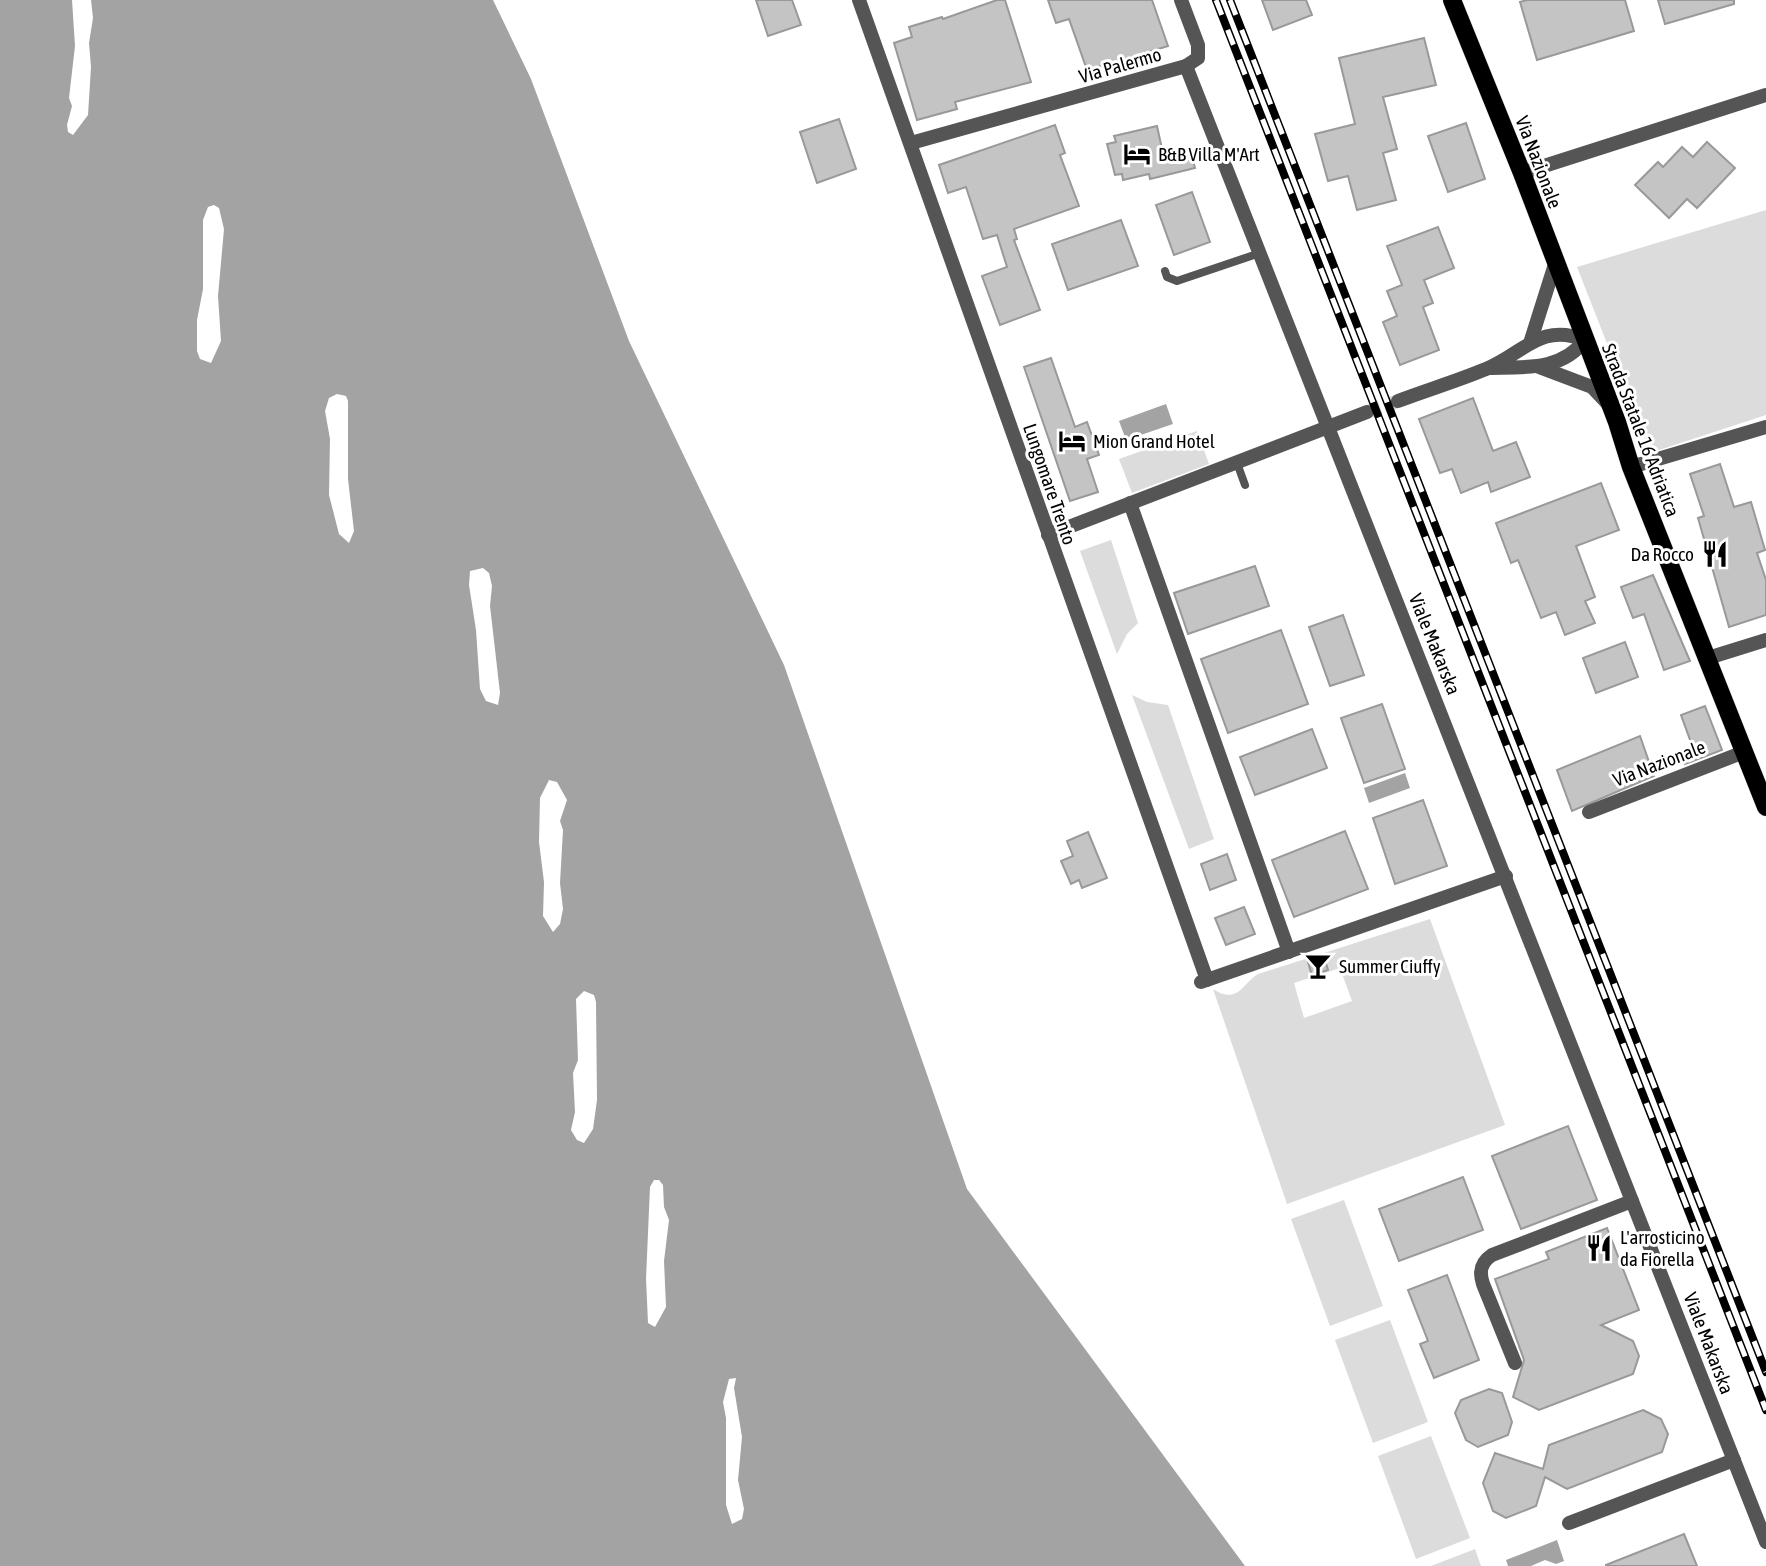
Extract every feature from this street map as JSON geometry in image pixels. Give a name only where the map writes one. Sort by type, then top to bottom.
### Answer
[{"type":"main road","name":"Via Nazionale","points":[[1452,0],[1522,173],[1585,340]]},
{"type":"main road","name":"Strada Statale 16 Adriatica","points":[[1585,340],[1631,467],[1766,807]]},
{"type":"street","name":"Lungomare Trento","points":[[859,0],[1204,981],[1289,952]]},
{"type":"street","points":[[1181,0],[1199,48],[1198,58],[1186,66]]},
{"type":"street","name":"Via Palermo","points":[[911,143],[1186,66],[1329,426]]},
{"type":"street","points":[[1522,173],[1766,95]]},
{"type":"street","points":[[1531,340],[1555,264]]},
{"type":"street","points":[[1398,401],[1489,368],[1531,340],[1567,335],[1585,340],[1569,356],[1538,367],[1489,368]]},
{"type":"street","points":[[1538,367],[1592,387],[1611,407]]},
{"type":"street","points":[[1048,535],[1367,412]]},
{"type":"street","name":"Viale Makarska","points":[[1329,426],[1766,1542]]},
{"type":"street","points":[[1631,467],[1766,427]]},
{"type":"street","points":[[1130,503],[1289,952],[1506,876]]},
{"type":"street","points":[[1708,658],[1766,640]]},
{"type":"street","name":"Via Nazionale","points":[[1589,812],[1744,752]]},
{"type":"street","points":[[1515,1363],[1483,1284],[1480,1271],[1483,1263],[1492,1255],[1632,1200]]},
{"type":"street","points":[[1569,1523],[1734,1460]]},
{"type":"lane","points":[[1165,271],[1167,277],[1177,281],[1260,253]]},
{"type":"lane","points":[[1237,463],[1245,485]]},
{"type":"shaded area","points":[[0,0],[493,0],[531,79],[629,341],[784,665],[967,1189],[1245,1566],[0,1566]]},
{"type":"shaded area","points":[[1766,210],[1766,415],[1650,453],[1577,267]]},
{"type":"shaded area","points":[[1166,404],[1173,424],[1126,440],[1119,421]]},
{"type":"shaded area","points":[[1197,431],[1209,464],[1132,493],[1119,459]]},
{"type":"shaded area","points":[[1111,540],[1138,623],[1127,634],[1117,654],[1080,551]]},
{"type":"shaded area","points":[[1132,695],[1147,702],[1168,705],[1214,839],[1189,849]]},
{"type":"shaded area","points":[[1405,773],[1410,788],[1369,803],[1364,788]]},
{"type":"shaded area","points":[[1430,919],[1505,1125],[1287,1204],[1213,989],[1228,995],[1234,994],[1258,974]],"holes":[[[1340,968],[1352,1001],[1304,1018],[1294,983]]]},
{"type":"shaded area","points":[[1344,1200],[1383,1306],[1330,1326],[1291,1219]]},
{"type":"shaded area","points":[[1390,1320],[1428,1422],[1373,1443],[1335,1340]]},
{"type":"shaded area","points":[[1431,1436],[1470,1538],[1416,1559],[1378,1456]]},
{"type":"shaded area","points":[[1557,1540],[1564,1561],[1556,1564],[1545,1560],[1531,1566],[1508,1566],[1506,1560]]},
{"type":"shaded area","points":[[1475,1549],[1481,1566],[1431,1566]]},
{"type":"pier","points":[[72,0],[91,0],[93,18],[89,43],[91,67],[88,115],[73,135],[68,132],[67,125],[72,106],[69,98],[75,46]]},
{"type":"pier","points":[[214,205],[219,208],[224,229],[218,296],[221,341],[211,363],[200,359],[197,351],[197,320],[203,289],[203,220],[208,207]]},
{"type":"pier","points":[[337,394],[346,396],[348,401],[348,479],[354,531],[349,543],[339,534],[329,495],[330,439],[325,411],[329,398]]},
{"type":"pier","points":[[483,568],[489,573],[492,586],[490,606],[500,693],[498,705],[486,701],[480,689],[476,630],[469,585],[470,571]]},
{"type":"pier","points":[[549,780],[557,782],[567,800],[560,821],[563,830],[560,883],[563,909],[560,924],[553,932],[543,916],[544,882],[539,842],[540,798]]},
{"type":"pier","points":[[584,991],[594,995],[596,1002],[597,1100],[593,1129],[584,1143],[577,1140],[571,1130],[575,1112],[573,1073],[578,1060],[576,999]]},
{"type":"pier","points":[[654,1180],[659,1180],[663,1185],[664,1207],[669,1220],[664,1261],[666,1307],[655,1327],[648,1323],[646,1279],[650,1187]]},
{"type":"pier","points":[[736,1378],[734,1388],[742,1437],[738,1480],[744,1509],[742,1519],[732,1524],[726,1505],[726,1418],[723,1402],[729,1379]]},
{"type":"building","points":[[756,0],[792,0],[801,25],[768,36]]},
{"type":"building","points":[[997,0],[1005,0],[1031,82],[955,102],[957,109],[917,120],[894,43],[912,37],[909,27],[942,17],[943,19]]},
{"type":"building","points":[[1048,0],[1152,0],[1168,46],[1087,70],[1069,19],[1056,23]]},
{"type":"building","points":[[1262,0],[1306,0],[1312,15],[1273,30]]},
{"type":"building","points":[[1625,0],[1634,31],[1537,60],[1520,2]]},
{"type":"building","points":[[1658,0],[1734,0],[1734,4],[1665,24]]},
{"type":"building","points":[[1424,38],[1436,85],[1383,97],[1397,149],[1383,153],[1396,200],[1357,210],[1348,176],[1328,181],[1315,134],[1355,124],[1339,58]]},
{"type":"building","points":[[839,119],[856,169],[817,183],[800,132]]},
{"type":"building","points":[[1466,123],[1485,179],[1448,192],[1428,136]]},
{"type":"building","points":[[1055,125],[1065,153],[1060,155],[1079,206],[1014,229],[1017,239],[1014,240],[1040,310],[1000,325],[982,276],[1007,267],[997,235],[983,239],[966,187],[948,193],[939,165]]},
{"type":"building","name":"B&B Villa M'Art","points":[[1157,126],[1164,158],[1191,152],[1195,168],[1150,179],[1149,174],[1123,180],[1122,174],[1115,175],[1107,144],[1116,142],[1114,136]]},
{"type":"building","points":[[1707,142],[1735,168],[1697,208],[1687,199],[1669,218],[1635,185],[1658,162],[1663,167],[1682,147],[1693,157]]},
{"type":"building","points":[[1192,192],[1210,242],[1174,255],[1156,205]]},
{"type":"building","points":[[1121,220],[1138,266],[1068,290],[1052,244]]},
{"type":"building","points":[[1438,227],[1454,268],[1424,280],[1433,303],[1423,307],[1439,350],[1400,365],[1383,322],[1397,316],[1387,291],[1402,285],[1387,246]]},
{"type":"building","name":"Mion Grand Hotel","points":[[1051,358],[1075,427],[1087,422],[1099,455],[1087,459],[1098,492],[1070,501],[1024,367]]},
{"type":"building","points":[[1473,398],[1493,451],[1516,442],[1530,477],[1491,492],[1488,482],[1461,493],[1452,469],[1440,473],[1419,419]]},
{"type":"building","points":[[1720,464],[1734,507],[1751,502],[1765,550],[1757,553],[1766,580],[1766,615],[1729,627],[1698,518],[1704,516],[1690,474]]},
{"type":"building","points":[[1601,483],[1619,530],[1576,546],[1595,597],[1585,601],[1595,623],[1565,635],[1556,612],[1541,618],[1518,560],[1511,563],[1496,523]]},
{"type":"building","points":[[1255,566],[1269,606],[1188,634],[1174,593]]},
{"type":"building","points":[[1653,575],[1690,661],[1664,670],[1644,614],[1633,618],[1621,587]]},
{"type":"building","points":[[1343,615],[1364,675],[1330,686],[1309,627]]},
{"type":"building","points":[[1281,630],[1308,704],[1228,733],[1201,659]]},
{"type":"building","points":[[1625,642],[1638,677],[1596,693],[1583,658]]},
{"type":"building","points":[[1382,704],[1405,769],[1364,783],[1341,718]]},
{"type":"building","points":[[1705,706],[1722,750],[1685,764],[1681,753],[1693,748],[1681,715]]},
{"type":"building","points":[[1312,729],[1327,768],[1255,795],[1240,757]]},
{"type":"building","points":[[1640,736],[1654,776],[1572,811],[1557,770]]},
{"type":"building","points":[[1423,800],[1447,866],[1395,884],[1373,818]]},
{"type":"building","points":[[1345,831],[1368,889],[1294,917],[1272,860]]},
{"type":"building","points":[[1088,832],[1107,878],[1082,888],[1079,880],[1071,884],[1061,861],[1073,856],[1067,841]]},
{"type":"building","points":[[1227,854],[1236,880],[1210,890],[1201,864]]},
{"type":"building","points":[[1244,907],[1255,934],[1226,945],[1215,918]]},
{"type":"building","name":"Summer Ciuffy","points":[[1324,957],[1328,970],[1312,976],[1308,962]]},
{"type":"building","points":[[1568,1126],[1597,1200],[1521,1229],[1492,1156]]},
{"type":"building","points":[[1463,1177],[1483,1230],[1399,1261],[1379,1209]]},
{"type":"building","points":[[1607,1228],[1639,1310],[1601,1325],[1633,1341],[1639,1356],[1633,1374],[1539,1410],[1513,1397],[1524,1360],[1495,1279],[1549,1259],[1546,1252]]},
{"type":"building","points":[[1447,1275],[1479,1360],[1434,1378],[1420,1344],[1428,1341],[1408,1290]]},
{"type":"building","points":[[1489,1389],[1502,1393],[1512,1422],[1508,1435],[1478,1447],[1466,1440],[1455,1413],[1461,1400]]},
{"type":"building","points":[[1643,1410],[1661,1419],[1668,1434],[1662,1452],[1567,1489],[1545,1477],[1536,1506],[1506,1518],[1493,1511],[1483,1483],[1495,1453],[1543,1469],[1549,1445]]},
{"type":"building","points":[[1684,1534],[1697,1566],[1606,1566],[1606,1565]]},
{"type":"tunnel","points":[[1367,412],[1398,401]]},
{"type":"railway","points":[[1216,0],[1766,1410]]},
{"type":"railway","points":[[1230,0],[1766,1372]]},
{"type":"place","name":"B&B Villa M'Art","points":[[1137,154]]},
{"type":"place","name":"Mion Grand Hotel","points":[[1072,441]]},
{"type":"place","name":"Da Rocco","points":[[1715,554]]},
{"type":"place","name":"Summer Ciuffy","points":[[1318,966]]},
{"type":"place","name":"L'arrosticino da Fiorella","points":[[1599,1248]]}]
